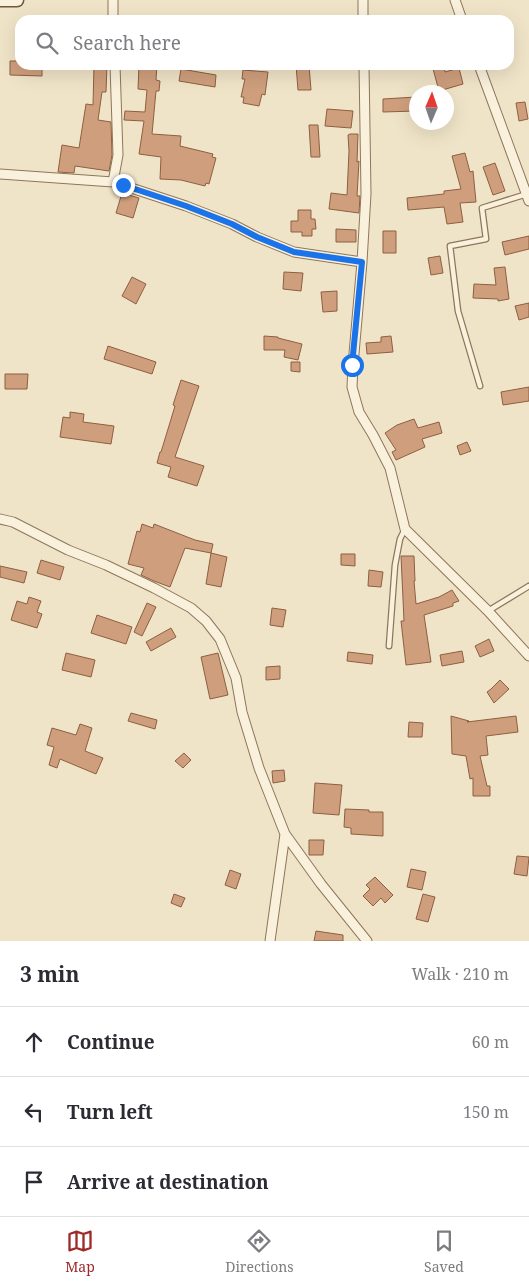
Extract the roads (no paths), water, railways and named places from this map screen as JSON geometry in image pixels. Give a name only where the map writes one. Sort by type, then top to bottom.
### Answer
[{"type":"main road","points":[[0,0],[17,0]]},
{"type":"street","points":[[113,0],[114,15]]},
{"type":"street","points":[[363,0],[363,15]]},
{"type":"street","points":[[455,0],[460,15]]},
{"type":"street","points":[[113,182],[118,154],[115,70]]},
{"type":"street","points":[[364,70],[366,194],[362,262],[352,365],[352,387],[359,412],[390,468],[405,529],[488,611],[529,656]]},
{"type":"street","points":[[481,70],[528,198]]},
{"type":"street","points":[[0,174],[113,182],[186,206],[294,252],[362,262]]},
{"type":"street","points":[[0,519],[13,522],[68,550],[106,565],[154,588],[191,608],[206,620],[220,639],[236,678],[242,712],[259,768],[285,834],[321,884],[367,941]]},
{"type":"street","points":[[270,941],[285,834]]},
{"type":"lane","points":[[480,386],[458,311],[450,246],[486,239],[482,208],[528,198]]},
{"type":"lane","points":[[389,646],[395,565],[400,538],[405,529]]},
{"type":"lane","points":[[488,611],[529,586]]}]
